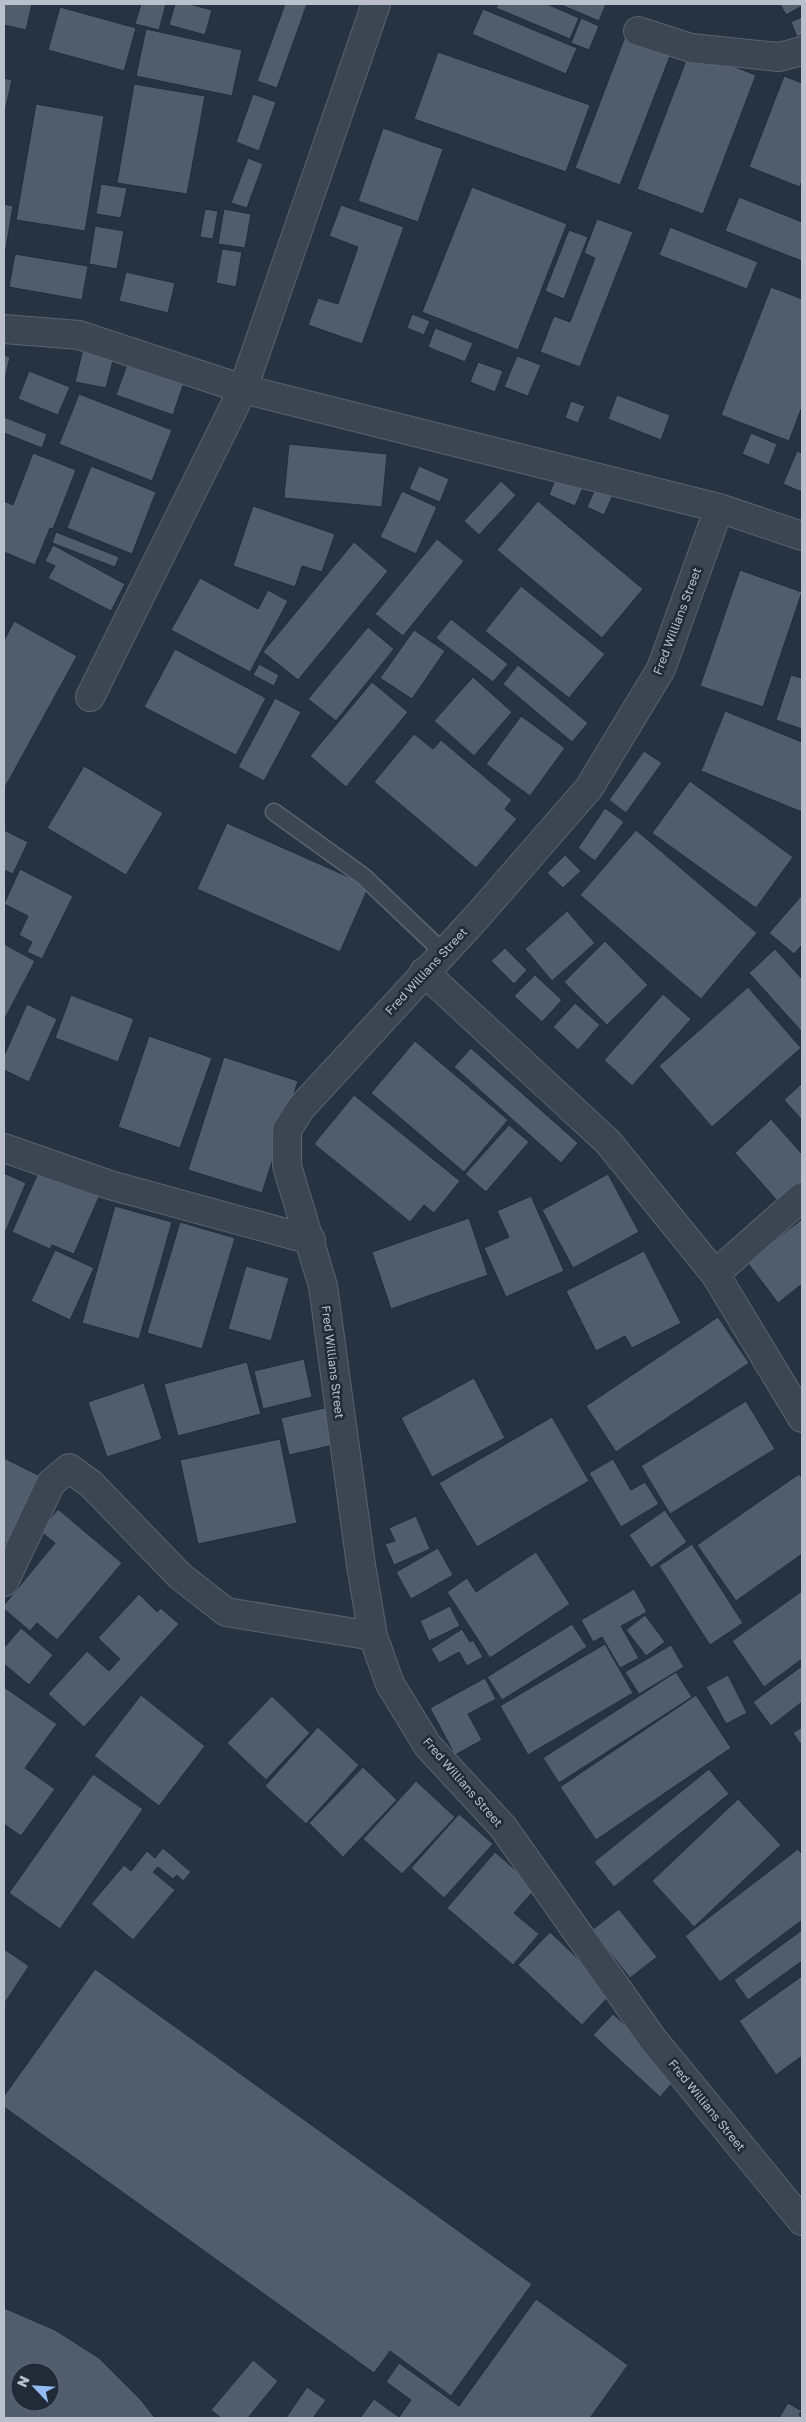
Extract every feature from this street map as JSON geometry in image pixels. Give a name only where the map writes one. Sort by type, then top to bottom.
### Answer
[{"type":"street","points":[[90,697],[243,389],[376,4]]},
{"type":"street","points":[[638,31],[691,48],[779,57],[802,51]]},
{"type":"street","points":[[4,329],[79,336],[243,389],[719,508],[802,536]]},
{"type":"street","name":"Fred Willians Street","points":[[719,508],[661,669],[589,788],[475,919],[424,972],[301,1108],[287,1130],[287,1166],[324,1286],[361,1566],[373,1636],[390,1684],[428,1746],[503,1827],[652,2038],[802,2221]]},
{"type":"street","points":[[424,972],[608,1142],[715,1274],[802,1418]]},
{"type":"street","points":[[4,1148],[110,1185],[310,1240]]},
{"type":"street","points":[[715,1274],[802,1197]]},
{"type":"street","points":[[4,1582],[50,1483],[69,1468],[91,1484],[180,1576],[226,1612],[373,1636]]},
{"type":"lane","points":[[274,812],[363,876],[443,952]]},
{"type":"building","points":[[4,4],[32,4],[26,30],[4,25]]},
{"type":"building","points":[[141,4],[166,4],[159,30],[135,24]]},
{"type":"building","points":[[175,4],[189,4],[212,10],[205,35],[169,25]]},
{"type":"building","points":[[285,4],[307,4],[277,88],[257,81]]},
{"type":"building","points":[[498,4],[547,4],[579,18],[570,39],[496,8]]},
{"type":"building","points":[[559,4],[606,4],[599,21]]},
{"type":"building","points":[[780,4],[802,4],[802,6],[786,15]]},
{"type":"building","points":[[60,7],[136,28],[124,71],[48,50]]},
{"type":"building","points":[[483,9],[577,48],[566,74],[472,34]]},
{"type":"building","points":[[802,17],[802,35],[797,37],[791,22]]},
{"type":"building","points":[[581,18],[599,26],[589,50],[571,43]]},
{"type":"building","points":[[146,29],[242,50],[232,96],[136,76]]},
{"type":"building","points":[[626,34],[672,51],[620,185],[575,168]]},
{"type":"building","points":[[690,50],[756,75],[703,214],[637,189]]},
{"type":"building","points":[[438,52],[590,105],[566,172],[414,119]]},
{"type":"building","points":[[784,76],[802,83],[802,180],[800,187],[749,167]]},
{"type":"building","points":[[4,78],[12,80],[4,115]]},
{"type":"building","points":[[134,84],[205,96],[187,194],[117,183]]},
{"type":"building","points":[[253,94],[276,102],[259,151],[236,142]]},
{"type":"building","points":[[36,104],[104,116],[85,231],[16,220]]},
{"type":"building","points":[[383,128],[443,149],[418,222],[358,201]]},
{"type":"building","points":[[248,158],[263,164],[247,208],[231,203]]},
{"type":"building","points":[[101,184],[127,188],[121,218],[96,214]]},
{"type":"building","points":[[472,187],[567,224],[518,350],[422,312]]},
{"type":"building","points":[[739,197],[802,222],[802,261],[725,231]]},
{"type":"building","points":[[4,204],[13,206],[4,260]]},
{"type":"building","points":[[341,205],[404,227],[362,344],[308,325],[318,298],[338,304],[358,247],[329,236]]},
{"type":"building","points":[[205,209],[218,211],[213,239],[200,237]]},
{"type":"building","points":[[224,209],[251,214],[245,248],[218,244]]},
{"type":"building","points":[[597,219],[633,232],[580,367],[540,352],[554,316],[570,322],[595,258],[584,253]]},
{"type":"building","points":[[95,226],[124,231],[117,269],[89,264]]},
{"type":"building","points":[[670,227],[758,262],[747,289],[659,255]]},
{"type":"building","points":[[569,230],[588,237],[564,299],[545,291]]},
{"type":"building","points":[[222,249],[242,252],[236,287],[216,283]]},
{"type":"building","points":[[15,254],[88,266],[82,300],[9,287]]},
{"type":"building","points":[[126,272],[175,283],[168,313],[119,301]]},
{"type":"building","points":[[771,287],[802,299],[802,407],[789,441],[721,415]]},
{"type":"building","points":[[412,314],[430,321],[424,335],[407,328]]},
{"type":"building","points":[[435,328],[473,343],[465,362],[428,347]]},
{"type":"building","points":[[83,349],[114,357],[106,388],[75,382]]},
{"type":"building","points":[[4,355],[10,357],[4,383]]},
{"type":"building","points":[[517,356],[541,365],[528,396],[504,387]]},
{"type":"building","points":[[129,359],[185,379],[173,415],[116,395]]},
{"type":"building","points":[[478,362],[503,371],[495,392],[470,382]]},
{"type":"building","points":[[29,371],[70,387],[58,415],[18,399]]},
{"type":"building","points":[[79,394],[172,430],[152,481],[59,444]]},
{"type":"building","points":[[617,395],[670,415],[661,440],[608,419]]},
{"type":"building","points":[[571,401],[585,406],[578,423],[565,418]]},
{"type":"building","points":[[4,417],[47,434],[42,448],[4,433]]},
{"type":"building","points":[[751,433],[777,444],[769,465],[742,454]]},
{"type":"building","points":[[289,444],[387,454],[382,507],[284,498]]},
{"type":"building","points":[[797,451],[802,453],[802,492],[783,484]]},
{"type":"building","points":[[33,453],[76,470],[53,529],[50,528],[35,565],[4,552],[4,501],[13,505]]},
{"type":"building","points":[[91,466],[156,492],[132,554],[67,528]]},
{"type":"building","points":[[419,466],[449,479],[440,502],[409,489]]},
{"type":"building","points":[[558,472],[585,483],[575,506],[549,495]]},
{"type":"building","points":[[599,480],[616,488],[604,515],[587,507]]},
{"type":"building","points":[[501,481],[516,495],[479,535],[464,521]]},
{"type":"building","points":[[402,491],[437,507],[416,554],[380,537]]},
{"type":"building","points":[[538,501],[643,589],[602,638],[497,550]]},
{"type":"building","points":[[253,506],[335,534],[322,572],[302,566],[295,587],[233,566]]},
{"type":"building","points":[[56,532],[119,557],[115,567],[52,543]]},
{"type":"building","points":[[437,539],[464,561],[403,636],[375,614]]},
{"type":"building","points":[[354,542],[388,571],[298,680],[263,652]]},
{"type":"building","points":[[53,545],[125,584],[111,611],[48,578],[55,566],[45,561]]},
{"type":"building","points":[[740,570],[802,592],[763,707],[700,686]]},
{"type":"building","points":[[200,578],[258,609],[268,590],[288,601],[250,672],[171,630]]},
{"type":"building","points":[[521,586],[605,654],[569,698],[485,631]]},
{"type":"building","points":[[451,619],[508,664],[493,682],[436,638]]},
{"type":"building","points":[[14,621],[77,656],[4,789],[4,641]]},
{"type":"building","points":[[368,627],[394,649],[336,721],[308,699]]},
{"type":"building","points":[[414,630],[445,651],[412,699],[380,678]]},
{"type":"building","points":[[175,649],[266,698],[236,755],[144,707]]},
{"type":"building","points":[[259,664],[279,675],[274,686],[253,675]]},
{"type":"building","points":[[518,665],[588,723],[572,742],[503,684]]},
{"type":"building","points":[[791,675],[802,678],[802,729],[776,720]]},
{"type":"building","points":[[473,677],[512,712],[474,756],[434,721]]},
{"type":"building","points":[[372,682],[408,712],[346,787],[310,756]]},
{"type":"building","points":[[275,698],[301,712],[264,781],[238,767]]},
{"type":"building","points":[[725,711],[802,742],[802,812],[701,771]]},
{"type":"building","points":[[521,716],[565,748],[530,796],[486,764]]},
{"type":"building","points":[[414,734],[433,749],[441,740],[512,800],[505,809],[517,819],[476,868],[374,782]]},
{"type":"building","points":[[644,751],[662,763],[626,813],[609,800]]},
{"type":"building","points":[[84,766],[163,813],[126,875],[47,828]]},
{"type":"building","points":[[690,781],[793,857],[756,908],[652,833]]},
{"type":"building","points":[[605,808],[624,822],[595,861],[578,848]]},
{"type":"building","points":[[227,823],[369,886],[340,952],[197,889]]},
{"type":"building","points":[[4,830],[28,842],[13,874],[4,870]]},
{"type":"building","points":[[636,830],[757,933],[701,999],[580,895]]},
{"type":"building","points":[[565,855],[581,871],[563,888],[547,873]]},
{"type":"building","points":[[20,869],[73,896],[42,959],[27,952],[32,942],[19,935],[28,916],[4,904]]},
{"type":"building","points":[[802,895],[802,945],[794,954],[769,933]]},
{"type":"building","points":[[567,911],[595,943],[552,981],[525,949]]},
{"type":"building","points":[[605,941],[648,985],[607,1025],[564,982]]},
{"type":"building","points":[[4,944],[35,961],[4,1020]]},
{"type":"building","points":[[505,948],[527,970],[514,984],[491,961]]},
{"type":"building","points":[[775,949],[802,979],[802,1032],[749,973]]},
{"type":"building","points":[[535,975],[562,1000],[542,1022],[514,996]]},
{"type":"building","points":[[748,987],[801,1048],[712,1127],[659,1066]]},
{"type":"building","points":[[663,994],[691,1019],[632,1086],[604,1060]]},
{"type":"building","points":[[71,995],[134,1019],[118,1062],[55,1038]]},
{"type":"building","points":[[575,1003],[600,1025],[578,1050],[553,1027]]},
{"type":"building","points":[[27,1004],[57,1019],[29,1082],[4,1070],[4,1056]]},
{"type":"building","points":[[149,1036],[212,1058],[180,1148],[118,1127]]},
{"type":"building","points":[[415,1041],[508,1120],[464,1172],[371,1093]]},
{"type":"building","points":[[471,1048],[578,1143],[561,1163],[454,1067]]},
{"type":"building","points":[[224,1057],[298,1081],[262,1193],[188,1170]]},
{"type":"building","points":[[802,1083],[802,1120],[784,1100]]},
{"type":"building","points":[[354,1095],[460,1181],[434,1213],[424,1205],[410,1222],[314,1144]]},
{"type":"building","points":[[771,1119],[802,1154],[802,1184],[780,1204],[735,1153]]},
{"type":"building","points":[[509,1125],[529,1142],[486,1192],[465,1174]]},
{"type":"building","points":[[42,1164],[102,1190],[74,1254],[52,1245],[50,1249],[12,1232]]},
{"type":"building","points":[[4,1173],[26,1183],[4,1235]]},
{"type":"building","points":[[608,1174],[639,1232],[573,1268],[542,1210]]},
{"type":"building","points":[[531,1196],[564,1271],[506,1297],[484,1248],[509,1237],[497,1211]]},
{"type":"building","points":[[115,1206],[172,1222],[139,1339],[82,1323]]},
{"type":"building","points":[[469,1218],[488,1275],[391,1309],[372,1252]]},
{"type":"building","points":[[802,1219],[802,1284],[778,1303],[747,1262]]},
{"type":"building","points":[[180,1222],[235,1238],[202,1349],[147,1333]]},
{"type":"building","points":[[55,1250],[94,1268],[70,1320],[31,1301]]},
{"type":"building","points":[[644,1251],[681,1323],[632,1348],[625,1336],[596,1351],[566,1291]]},
{"type":"building","points":[[246,1266],[289,1278],[271,1341],[228,1329]]},
{"type":"building","points":[[718,1317],[749,1363],[616,1452],[586,1406]]},
{"type":"building","points":[[304,1359],[312,1397],[263,1409],[254,1371]]},
{"type":"building","points":[[247,1362],[261,1414],[178,1436],[164,1384]]},
{"type":"building","points":[[474,1378],[505,1438],[432,1477],[401,1418]]},
{"type":"building","points":[[144,1383],[162,1439],[107,1457],[88,1402]]},
{"type":"building","points":[[746,1401],[775,1449],[670,1514],[641,1466]]},
{"type":"building","points":[[333,1406],[342,1443],[289,1455],[281,1418]]},
{"type":"building","points":[[552,1417],[589,1481],[477,1547],[439,1483]]},
{"type":"building","points":[[280,1439],[297,1523],[198,1544],[180,1460]]},
{"type":"building","points":[[4,1458],[44,1478],[10,1546],[4,1542]]},
{"type":"building","points":[[613,1459],[631,1490],[645,1482],[659,1504],[621,1527],[589,1473]]},
{"type":"building","points":[[799,1474],[802,1478],[802,1554],[736,1601],[697,1545]]},
{"type":"building","points":[[58,1509],[122,1563],[57,1640],[37,1623],[30,1631],[4,1609],[4,1605],[55,1543],[40,1531]]},
{"type":"building","points":[[665,1510],[687,1542],[651,1568],[629,1535]]},
{"type":"building","points":[[416,1516],[430,1549],[394,1565],[385,1544],[395,1541],[389,1528]]},
{"type":"building","points":[[692,1544],[743,1623],[710,1645],[659,1566]]},
{"type":"building","points":[[438,1548],[453,1575],[411,1599],[396,1572]]},
{"type":"building","points":[[536,1552],[570,1604],[490,1658],[447,1592],[467,1578],[476,1592]]},
{"type":"building","points":[[634,1589],[647,1612],[621,1626],[639,1658],[620,1668],[602,1637],[593,1642],[581,1620]]},
{"type":"building","points":[[802,1591],[802,1659],[764,1687],[732,1641]]},
{"type":"building","points":[[139,1594],[157,1612],[161,1608],[179,1624],[84,1727],[48,1694],[87,1651],[109,1671],[120,1659],[98,1638]]},
{"type":"building","points":[[450,1606],[460,1626],[429,1641],[420,1621]]},
{"type":"building","points":[[645,1615],[665,1642],[646,1656],[626,1630]]},
{"type":"building","points":[[572,1624],[587,1647],[502,1700],[487,1677]]},
{"type":"building","points":[[21,1628],[53,1655],[29,1685],[4,1664],[4,1648]]},
{"type":"building","points":[[462,1629],[470,1642],[473,1640],[483,1657],[467,1666],[459,1652],[439,1663],[431,1649]]},
{"type":"building","points":[[605,1644],[633,1693],[528,1755],[500,1706]]},
{"type":"building","points":[[671,1645],[684,1667],[639,1694],[625,1672]]},
{"type":"building","points":[[802,1666],[802,1702],[771,1726],[753,1702]]},
{"type":"building","points":[[676,1672],[692,1697],[559,1783],[543,1758]]},
{"type":"building","points":[[728,1675],[747,1713],[726,1724],[706,1687]]},
{"type":"building","points":[[485,1678],[496,1699],[468,1714],[482,1740],[455,1755],[430,1708]]},
{"type":"building","points":[[4,1687],[57,1724],[25,1768],[55,1789],[21,1836],[4,1824]]},
{"type":"building","points":[[141,1695],[205,1746],[159,1806],[94,1756]]},
{"type":"building","points":[[696,1695],[731,1748],[596,1840],[560,1787]]},
{"type":"building","points":[[272,1696],[310,1733],[266,1780],[227,1743]]},
{"type":"building","points":[[318,1727],[359,1765],[306,1824],[265,1786]]},
{"type":"building","points":[[802,1727],[802,1746],[793,1733]]},
{"type":"building","points":[[363,1767],[397,1800],[343,1857],[309,1823]]},
{"type":"building","points":[[709,1769],[729,1794],[614,1887],[594,1862]]},
{"type":"building","points":[[93,1774],[143,1809],[60,1929],[9,1893]]},
{"type":"building","points":[[416,1781],[455,1817],[402,1874],[363,1839]]},
{"type":"building","points":[[738,1799],[781,1845],[694,1927],[652,1881]]},
{"type":"building","points":[[459,1814],[493,1844],[444,1898],[411,1868]]},
{"type":"building","points":[[163,1848],[191,1872],[183,1881],[177,1875],[173,1879],[158,1867],[153,1872],[175,1890],[133,1940],[91,1904],[124,1865],[131,1871],[147,1851],[155,1858]]},
{"type":"building","points":[[798,1849],[802,1854],[802,1920],[720,1982],[685,1936]]},
{"type":"building","points":[[495,1852],[536,1888],[514,1913],[539,1934],[513,1965],[447,1908]]},
{"type":"building","points":[[619,1909],[657,1957],[630,1978],[592,1930]]},
{"type":"building","points":[[802,1930],[802,1961],[748,2000],[734,1980]]},
{"type":"building","points":[[550,1932],[613,1992],[582,2025],[518,1965]]},
{"type":"building","points":[[4,1949],[29,1966],[4,2004]]},
{"type":"building","points":[[95,1969],[532,2284],[451,2396],[390,2351],[374,2373],[4,2107],[4,2096]]},
{"type":"building","points":[[802,1976],[802,2056],[776,2075],[739,2021]]},
{"type":"building","points":[[613,2014],[680,2074],[660,2097],[593,2035]]},
{"type":"building","points":[[536,2299],[628,2365],[590,2418],[360,2418],[374,2399],[399,2417],[411,2400],[386,2382],[399,2363],[459,2406]]},
{"type":"building","points":[[4,2308],[55,2330],[99,2358],[141,2400],[155,2418],[4,2418]]},
{"type":"building","points":[[253,2360],[278,2381],[248,2418],[221,2418],[211,2410]]},
{"type":"building","points":[[307,2387],[326,2400],[313,2418],[286,2418]]},
{"type":"building","points":[[788,2403],[802,2411],[799,2414],[802,2418],[779,2418]]}]
